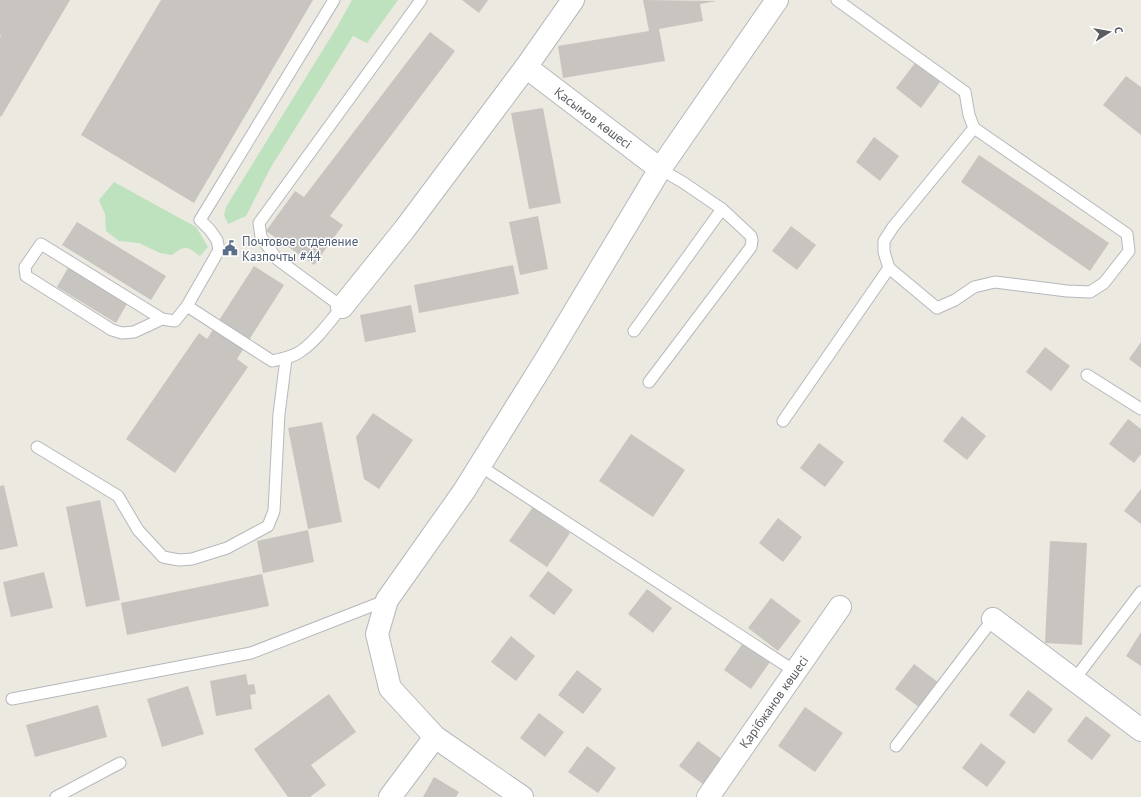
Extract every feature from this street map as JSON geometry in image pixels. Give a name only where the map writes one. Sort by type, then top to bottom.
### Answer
[{"type":"street","points":[[342,307],[404,230],[526,66],[573,0]]},
{"type":"street","points":[[522,797],[435,737],[390,688],[377,634],[387,600],[480,466],[660,169],[777,0]]},
{"type":"street","name":"Қасымов көшесі","points":[[526,66],[660,169]]},
{"type":"street","name":"Қарібжанов көшесі","points":[[708,797],[840,608]]},
{"type":"street","points":[[993,619],[1141,730]]},
{"type":"street","points":[[390,797],[435,737]]},
{"type":"lane","points":[[162,319],[134,332],[122,333],[112,330],[26,276],[25,267],[41,244],[162,319],[175,321],[186,306],[220,250],[218,240],[200,220],[334,0]]},
{"type":"lane","points":[[186,306],[272,362],[286,359],[301,352],[312,342],[342,307],[277,259],[261,237],[260,223],[421,0]]},
{"type":"lane","points":[[838,0],[965,92],[969,115],[974,128],[1127,234],[1129,251],[1104,283],[1090,292],[1067,291],[995,282],[974,286],[955,300],[937,308],[889,268],[884,252],[884,241],[893,227],[974,128]]},
{"type":"lane","points":[[648,382],[751,246],[752,240],[751,236],[722,209],[660,169]]},
{"type":"lane","points":[[634,331],[722,209]]},
{"type":"lane","points":[[783,421],[889,268]]},
{"type":"lane","points":[[37,447],[118,496],[138,530],[163,557],[179,560],[192,559],[227,548],[268,526],[274,511],[279,414],[286,359]]},
{"type":"lane","points":[[1087,375],[1141,409]]},
{"type":"lane","points":[[480,466],[796,672]]},
{"type":"lane","points":[[1074,680],[1141,592]]},
{"type":"lane","points":[[12,699],[251,653],[387,600]]},
{"type":"lane","points":[[896,746],[993,619]]},
{"type":"lane","points":[[56,797],[120,763]]},
{"type":"green space","points":[[352,0],[398,0],[367,43],[353,36],[271,167],[246,216],[228,224],[224,215],[226,207],[337,27]]},
{"type":"green space","points":[[114,182],[196,227],[208,247],[200,256],[192,250],[186,248],[183,248],[172,255],[160,253],[139,243],[119,241],[106,231],[105,214],[99,200]]},
{"type":"building","points":[[0,0],[70,0],[1,117],[0,116]]},
{"type":"building","points":[[161,0],[313,0],[194,203],[81,135]]},
{"type":"building","points":[[462,0],[488,0],[479,13]]},
{"type":"building","points":[[643,0],[717,1],[700,4],[703,21],[659,29],[665,61],[563,78],[558,46],[649,31]]},
{"type":"building","points":[[430,32],[455,51],[330,216],[343,225],[314,265],[266,231],[295,191],[304,197]]},
{"type":"building","points":[[915,63],[940,82],[921,108],[896,88]]},
{"type":"building","points":[[1126,76],[1141,87],[1141,135],[1103,105]]},
{"type":"building","points":[[543,108],[561,203],[529,209],[511,113]]},
{"type":"building","points":[[874,137],[899,156],[880,181],[856,162]]},
{"type":"building","points":[[979,155],[1109,243],[1090,271],[961,182]]},
{"type":"building","points":[[538,216],[548,269],[520,275],[509,222]]},
{"type":"building","points":[[77,222],[166,276],[151,300],[62,245]]},
{"type":"building","points":[[791,226],[816,245],[797,270],[772,251]]},
{"type":"building","points":[[513,265],[519,294],[419,313],[414,285]]},
{"type":"building","points":[[69,266],[128,302],[116,323],[57,287]]},
{"type":"building","points":[[254,266],[284,285],[237,359],[248,367],[175,473],[126,439],[199,333],[207,339]]},
{"type":"building","points":[[411,305],[416,332],[365,342],[360,315]]},
{"type":"building","points":[[1141,342],[1141,368],[1129,359]]},
{"type":"building","points":[[1045,347],[1070,366],[1051,391],[1026,372]]},
{"type":"building","points":[[373,413],[413,440],[379,489],[364,479],[356,437]]},
{"type":"building","points":[[962,416],[986,436],[967,460],[943,441]]},
{"type":"building","points":[[1128,419],[1141,429],[1141,454],[1134,463],[1109,444]]},
{"type":"building","points":[[322,422],[342,522],[308,529],[288,428]]},
{"type":"building","points":[[631,434],[685,470],[653,517],[599,481]]},
{"type":"building","points":[[819,443],[844,462],[825,487],[800,468]]},
{"type":"building","points":[[4,485],[18,546],[0,550],[0,486]]},
{"type":"building","points":[[1141,489],[1141,524],[1124,511]]},
{"type":"building","points":[[100,500],[120,600],[86,607],[66,507]]},
{"type":"building","points":[[533,507],[570,533],[547,567],[509,541]]},
{"type":"building","points":[[778,518],[802,537],[783,562],[759,543]]},
{"type":"building","points":[[308,530],[314,562],[263,573],[257,541]]},
{"type":"building","points":[[1050,541],[1087,543],[1082,645],[1045,643]]},
{"type":"building","points":[[548,571],[573,590],[554,615],[529,596]]},
{"type":"building","points":[[44,572],[53,608],[11,617],[3,582]]},
{"type":"building","points":[[262,574],[269,606],[127,635],[121,603]]},
{"type":"building","points":[[647,589],[672,608],[653,633],[628,614]]},
{"type":"building","points":[[771,598],[801,621],[778,651],[748,628]]},
{"type":"building","points":[[1141,632],[1141,666],[1126,656]]},
{"type":"building","points":[[511,636],[535,656],[516,681],[491,662]]},
{"type":"building","points":[[743,643],[770,662],[751,689],[724,670]]},
{"type":"building","points":[[914,664],[939,683],[920,708],[895,689]]},
{"type":"building","points":[[577,670],[602,689],[583,714],[558,695]]},
{"type":"building","points":[[246,674],[248,685],[254,684],[256,694],[250,695],[252,709],[216,716],[210,681]]},
{"type":"building","points":[[188,686],[204,734],[162,747],[147,699]]},
{"type":"building","points":[[1028,690],[1053,709],[1034,734],[1009,715]]},
{"type":"building","points":[[329,694],[356,732],[311,765],[326,785],[310,797],[288,797],[254,749]]},
{"type":"building","points":[[98,705],[107,737],[35,757],[26,725]]},
{"type":"building","points":[[805,707],[843,733],[815,772],[778,746]]},
{"type":"building","points":[[539,713],[564,732],[545,757],[520,738]]},
{"type":"building","points":[[1086,716],[1111,735],[1092,760],[1067,741]]},
{"type":"building","points":[[698,741],[723,760],[704,785],[679,766]]},
{"type":"building","points":[[981,743],[1006,762],[987,787],[962,768]]},
{"type":"building","points":[[587,746],[616,768],[598,793],[568,772]]},
{"type":"building","points":[[434,777],[459,792],[456,797],[423,797]]},
{"type":"place","name":"Почтовое отделение Казпочты #44","points":[[230,248]]}]
